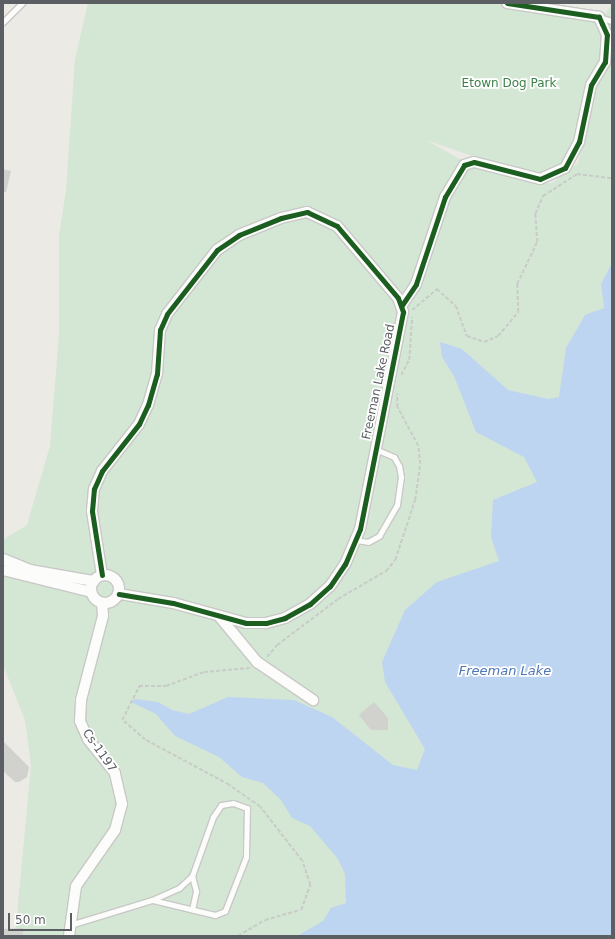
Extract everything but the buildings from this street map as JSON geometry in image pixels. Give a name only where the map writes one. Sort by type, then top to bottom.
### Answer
[{"type":"street","points":[[92,592],[98,578],[92,511],[97,479],[148,405],[157,374],[159,338],[165,317],[217,250],[255,227],[308,212],[338,226],[402,305],[416,284],[445,197],[464,165],[474,162],[540,179],[565,168],[579,142],[591,85],[605,62],[607,34],[599,17],[507,3]]},
{"type":"street","name":"Freeman Lake Road","points":[[119,594],[246,623],[266,623],[302,610],[330,586],[356,540],[400,336],[402,305]]},
{"type":"street","points":[[3,558],[30,570],[98,578],[115,578],[119,594],[113,602],[102,603],[92,592],[3,570]]},
{"type":"street","name":"Cs-1197","points":[[69,936],[69,925],[76,886],[114,830],[122,804],[115,773],[88,739],[80,721],[80,700],[103,616],[102,603]]},
{"type":"street","points":[[219,616],[259,664],[313,700]]},
{"type":"lane","points":[[3,22],[22,3]]},
{"type":"lane","points":[[599,17],[612,21]]},
{"type":"lane","points":[[356,540],[368,542],[379,536],[389,525],[397,505],[402,477],[399,466],[394,457],[375,449]]},
{"type":"lane","points":[[69,925],[152,900],[179,888],[192,876],[221,805],[233,802],[247,808],[246,857],[225,911],[216,915],[152,900]]},
{"type":"lane","points":[[192,876],[196,891],[192,910]]},
{"type":"path","points":[[399,378],[409,360],[411,310],[437,289],[456,306],[468,336],[484,342],[498,336],[518,312],[517,284],[537,242],[535,214],[543,196],[577,174],[612,178]]},
{"type":"path","points":[[238,936],[265,920],[301,910],[310,885],[302,861],[260,807],[229,785],[127,728],[122,720],[133,694],[145,684],[166,686],[204,672],[244,670],[259,664],[277,645],[334,602],[386,571],[395,560],[415,500],[420,464],[415,437],[397,406],[397,390]]},
{"type":"green space","name":"Etown Dog Park","points":[[88,3],[528,3],[599,17],[607,35],[605,62],[588,96],[579,142],[565,168],[540,179],[426,140],[474,167],[530,183],[552,183],[578,163],[592,98],[608,63],[611,37],[603,16],[612,5],[612,936],[15,936],[31,766],[25,720],[3,665],[3,540],[27,525],[50,446],[59,334],[59,236],[66,190],[75,59]]},
{"type":"water","name":"Freeman Lake","points":[[612,263],[612,936],[297,936],[323,921],[331,908],[346,903],[345,874],[338,859],[310,826],[292,818],[281,800],[263,783],[242,777],[219,757],[175,736],[156,714],[131,702],[135,699],[158,702],[172,710],[189,714],[228,697],[294,700],[332,717],[393,765],[417,770],[425,749],[385,682],[382,662],[405,610],[437,582],[499,561],[491,537],[493,500],[537,482],[524,457],[476,432],[454,376],[442,357],[440,342],[462,349],[508,390],[548,399],[559,397],[566,348],[585,315],[604,308],[601,284]]},
{"type":"cycle path","points":[[402,305],[416,284],[445,197],[464,165],[474,162],[540,179],[565,168],[579,142],[591,85],[605,62],[607,35],[599,17],[507,3]]},
{"type":"cycle path","points":[[102,575],[92,511],[94,489],[102,471],[139,424],[148,405],[157,374],[160,330],[167,314],[217,250],[239,235],[281,218],[307,212],[337,226],[398,298],[403,312],[360,529],[345,564],[330,586],[310,604],[285,618],[266,623],[246,623],[173,603],[119,594]]}]
